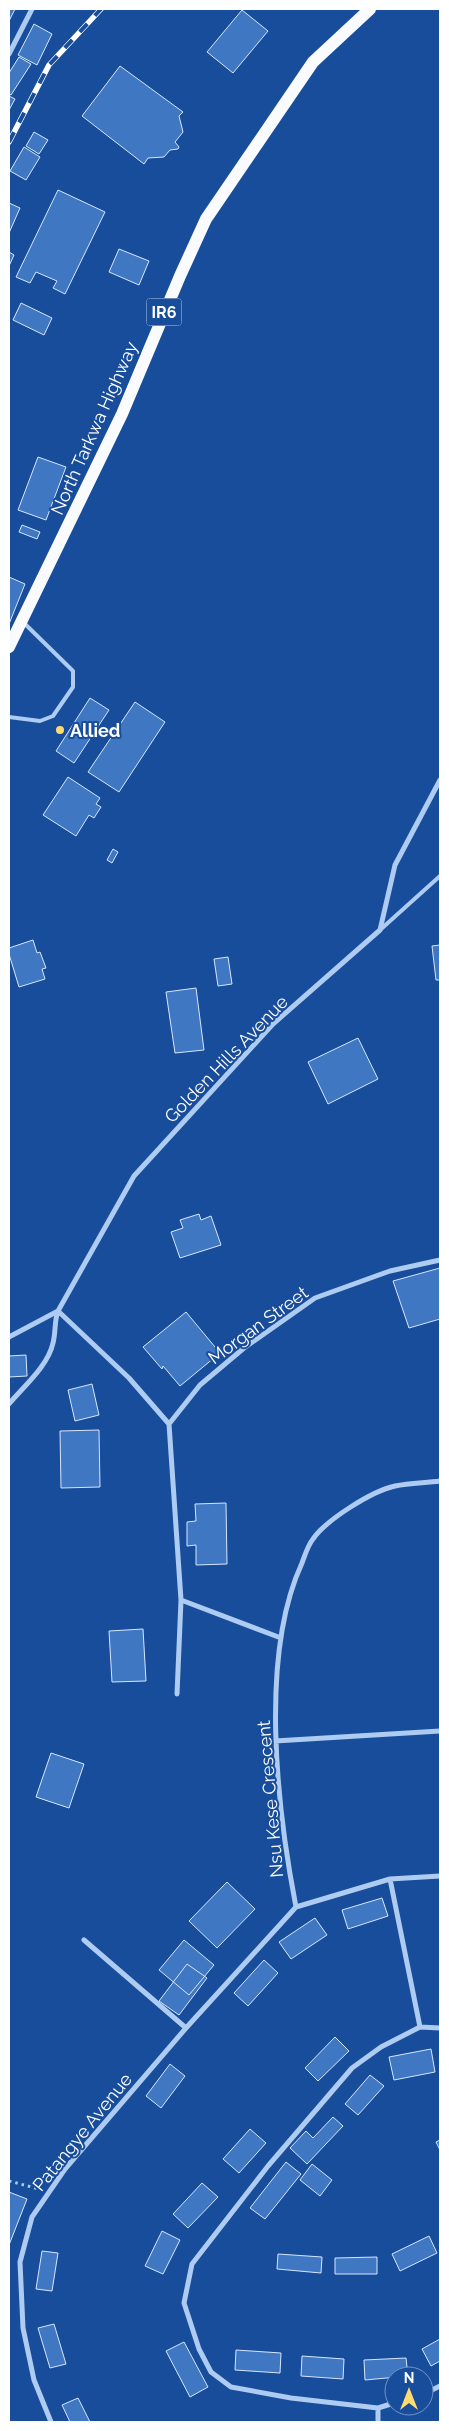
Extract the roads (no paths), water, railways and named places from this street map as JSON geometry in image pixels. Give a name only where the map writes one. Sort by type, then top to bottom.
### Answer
[{"type":"main road","name":"North Tarkwa Highway","points":[[9,647],[122,414],[206,219],[312,62],[370,9]]},
{"type":"street","points":[[9,54],[32,9]]},
{"type":"street","points":[[380,930],[395,865],[440,780]]},
{"type":"street","name":"Golden Hills Avenue","points":[[9,1404],[45,1361],[53,1344],[54,1322],[58,1312],[134,1176],[273,1024],[380,930]]},
{"type":"street","name":"Morgan Street","points":[[169,1424],[200,1385],[244,1348],[315,1298],[390,1272],[440,1260]]},
{"type":"street","points":[[9,1337],[58,1312],[129,1378],[169,1424],[181,1600],[178,1694]]},
{"type":"street","name":"Nsu Kese Crescent","points":[[296,1907],[286,1844],[274,1742],[281,1638],[292,1584],[313,1538],[347,1508],[393,1486],[440,1481]]},
{"type":"street","points":[[181,1600],[281,1638]]},
{"type":"street","points":[[274,1742],[440,1731]]},
{"type":"street","points":[[296,1907],[390,1879],[440,1876]]},
{"type":"street","points":[[390,1879],[420,2027]]},
{"type":"street","name":"Patangye Avenue","points":[[51,2422],[34,2380],[23,2328],[20,2262],[32,2216],[65,2170],[186,2028],[296,1907]]},
{"type":"street","points":[[84,1940],[186,2028]]},
{"type":"street","points":[[384,2406],[378,2408],[291,2398],[231,2387],[211,2372],[198,2349],[184,2303],[192,2264],[268,2166],[352,2068],[381,2046],[420,2027],[440,2028]]},
{"type":"street","points":[[378,2408],[378,2422]]},
{"type":"lane","points":[[9,717],[40,721],[53,716],[73,686],[73,670],[21,621]]},
{"type":"lane","points":[[380,930],[440,876]]},
{"type":"railway","points":[[9,142],[49,65],[101,9]]},
{"type":"place","name":"Allied","points":[[60,730]]}]
